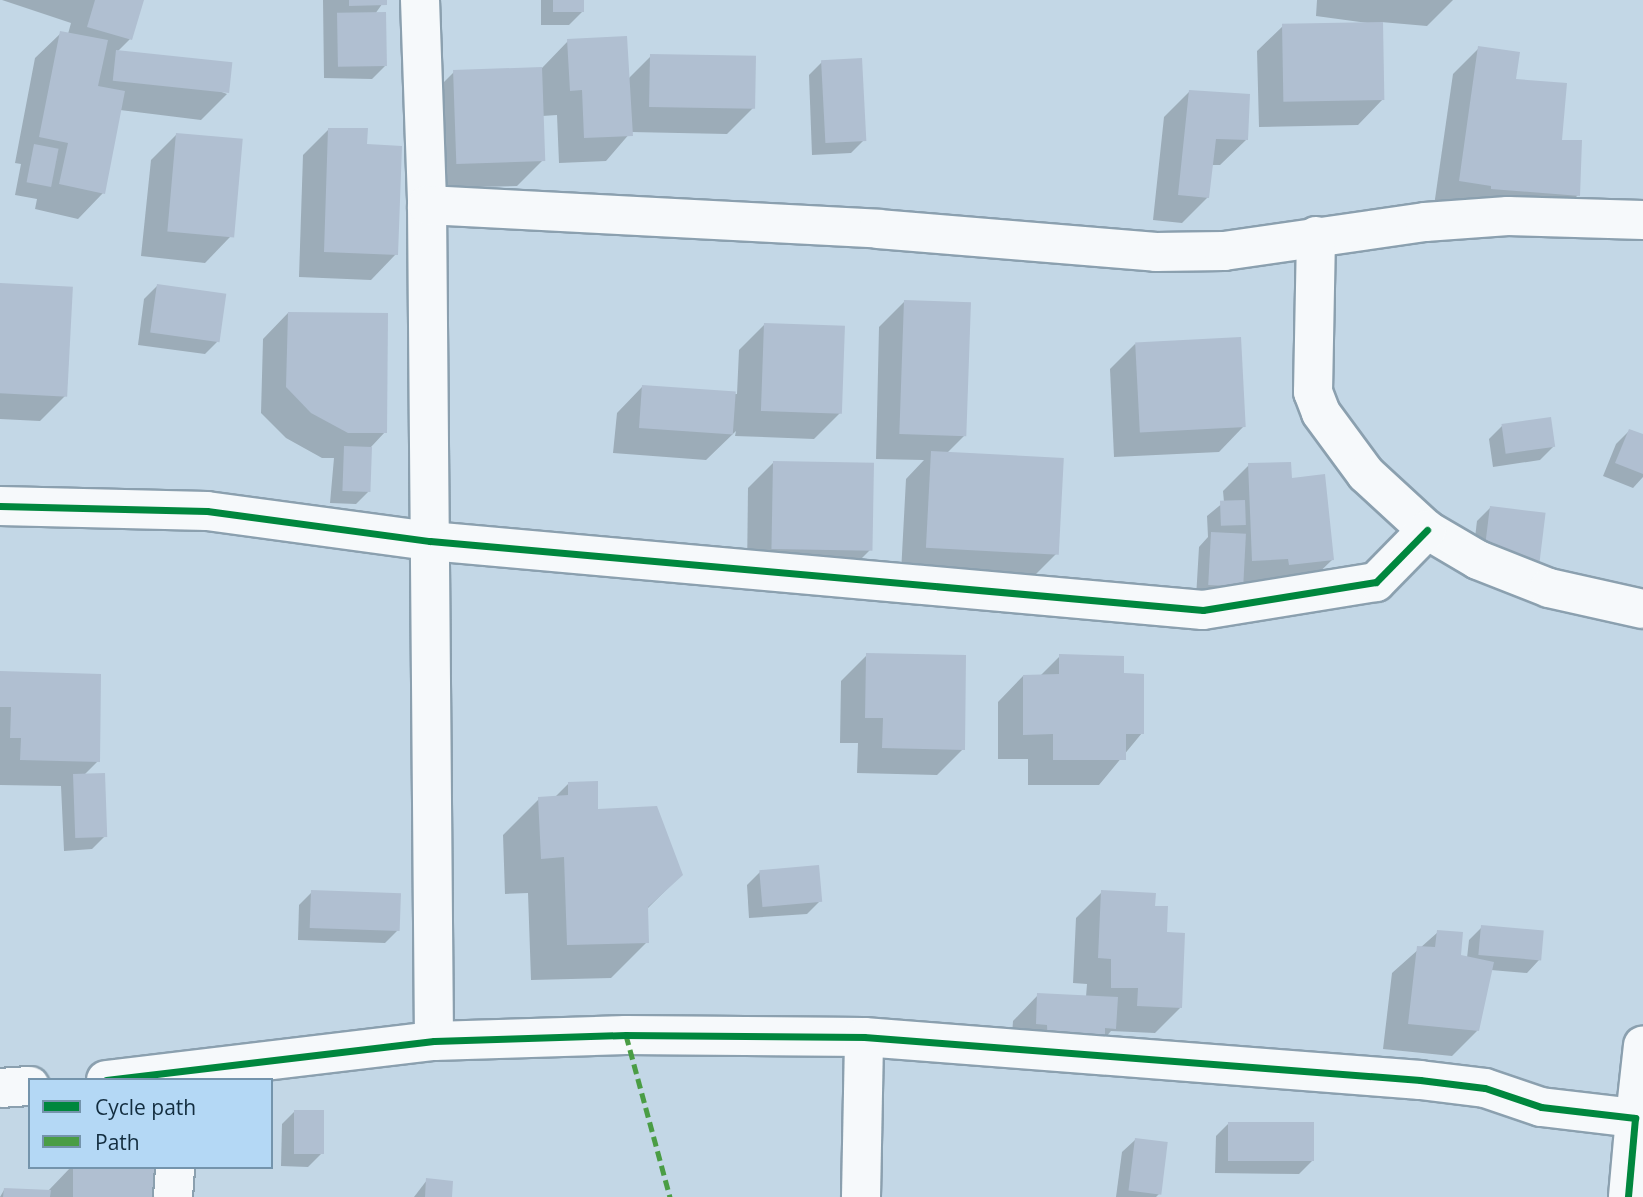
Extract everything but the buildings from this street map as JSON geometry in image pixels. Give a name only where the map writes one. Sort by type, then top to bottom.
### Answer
[{"type":"street","points":[[419,0],[427,205],[434,1041]]},
{"type":"street","points":[[427,205],[878,229],[1156,252],[1224,250],[1316,236],[1508,216],[1643,220]]},
{"type":"street","points":[[1316,236],[1313,392],[1321,413],[1366,474],[1427,530],[1478,560],[1549,588],[1643,609]]},
{"type":"street","points":[[0,506],[206,511],[430,541],[1203,610],[1376,582],[1427,530]]},
{"type":"street","points":[[157,1078],[182,1077],[434,1041],[626,1035],[864,1037],[1420,1080],[1485,1088],[1541,1107],[1635,1118]]},
{"type":"street","points":[[861,1197],[864,1037]]},
{"type":"street","points":[[1628,1197],[1643,1045]]},
{"type":"street","points":[[0,1088],[28,1086]]},
{"type":"street","points":[[173,1197],[175,1169]]},
{"type":"marked path","points":[[626,1035],[670,1197]]},
{"type":"cycle path","points":[[0,506],[207,511],[430,541],[1203,610],[1376,582],[1427,530]]},
{"type":"cycle path","points":[[123,1078],[434,1041],[626,1035],[864,1037],[1420,1080],[1485,1088],[1541,1107],[1635,1118],[1628,1197]]}]
